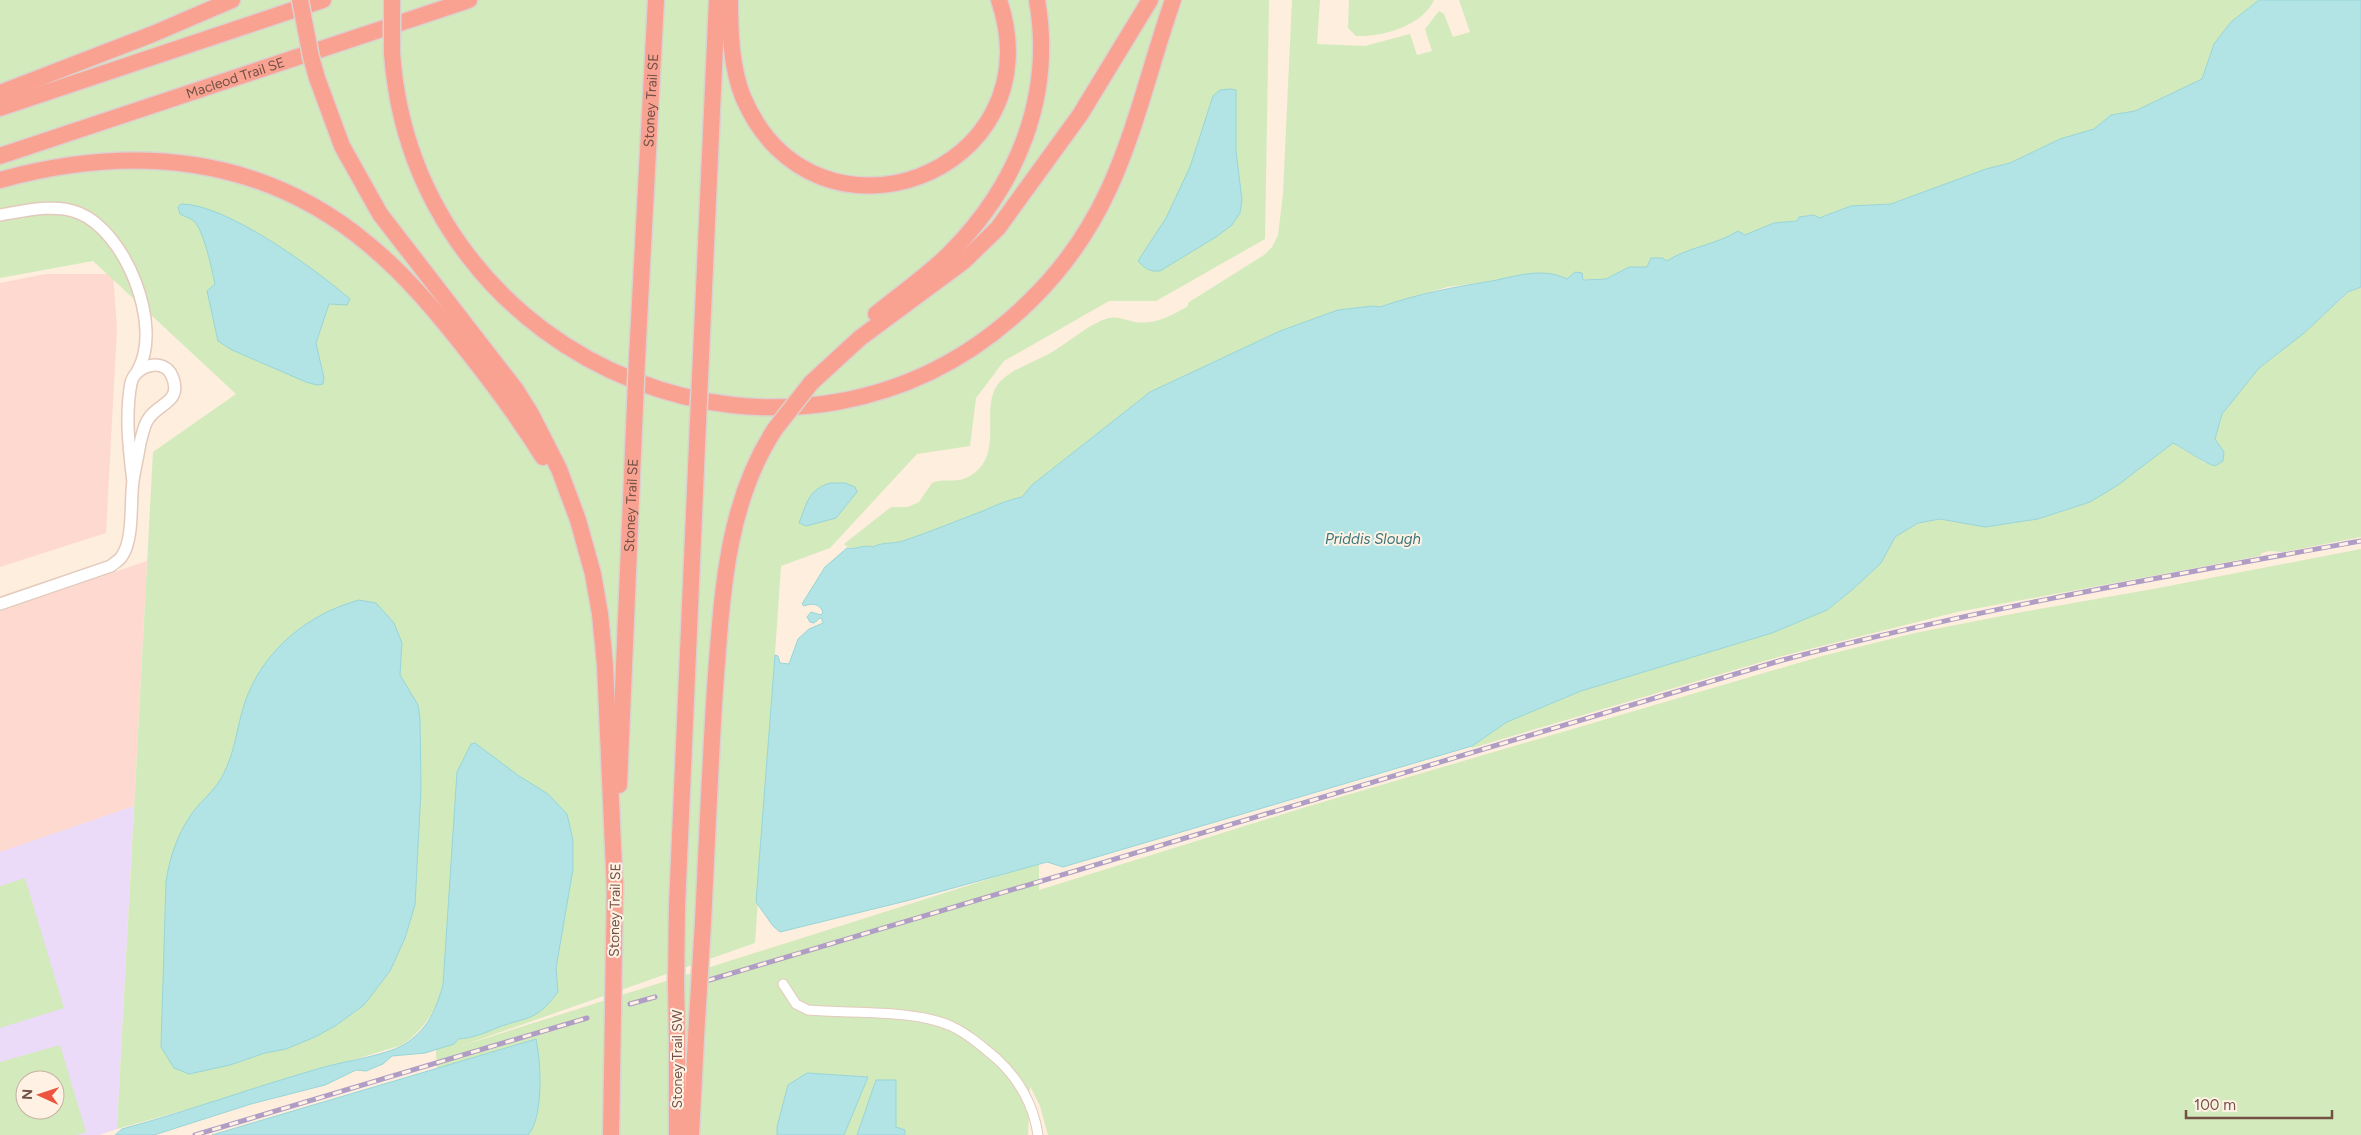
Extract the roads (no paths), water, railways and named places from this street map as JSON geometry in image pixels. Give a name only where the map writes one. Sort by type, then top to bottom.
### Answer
[{"type":"highway","points":[[0,93],[153,34],[232,0]]},
{"type":"highway","points":[[300,0],[311,57],[332,124],[366,191],[380,214],[413,259],[478,339],[516,390],[532,414],[560,469],[578,520],[593,574],[603,637],[615,892]]},
{"type":"highway","points":[[0,108],[323,0]]},
{"type":"highway","points":[[392,0],[392,53],[396,86],[403,123],[414,157],[433,202],[454,236],[473,263],[497,290],[524,316],[580,356],[618,375],[649,387],[683,397],[728,404],[797,406],[863,395],[899,384],[933,370],[964,353],[992,334],[1015,316],[1047,284],[1080,241],[1112,184],[1132,136],[1173,0]]},
{"type":"highway","name":"Macleod Trail SE","points":[[0,156],[469,0]]},
{"type":"highway","name":"Stoney Trail SE","points":[[611,1135],[615,892],[637,359],[656,0]]},
{"type":"highway","name":"Stoney Trail SW","points":[[677,1135],[676,923],[717,0]]},
{"type":"highway","points":[[730,0],[734,64],[743,96],[764,134],[781,152],[802,166],[825,177],[849,184],[875,186],[917,179],[941,167],[961,152],[988,122],[999,99],[1005,75],[1008,50],[1006,27],[999,0]]},
{"type":"highway","points":[[691,1135],[711,745],[722,596],[742,499],[760,456],[775,429],[833,354],[855,332],[948,255],[996,198],[1011,172],[1030,126],[1038,89],[1042,44],[1037,0]]},
{"type":"highway","points":[[815,378],[860,338],[964,262],[998,228],[1080,115],[1150,0]]},
{"type":"highway","points":[[0,180],[88,162],[147,159],[201,166],[236,174],[268,185],[315,208],[368,243],[385,258],[409,282],[455,336],[517,416],[549,466],[578,520]]},
{"type":"street","points":[[0,215],[29,210],[58,209],[78,212],[106,230],[124,257],[131,272],[143,312],[146,350],[144,359],[132,380],[128,439],[132,482]]},
{"type":"street","points":[[0,604],[111,566],[123,556],[129,531],[132,482],[141,440],[148,419],[172,399],[174,386],[172,375],[158,365],[138,370]]},
{"type":"street","points":[[782,984],[796,1004],[808,1010],[920,1018],[950,1026],[963,1033],[1006,1068],[1019,1084],[1030,1104],[1038,1135]]},
{"type":"water","name":"Priddis Slough","points":[[2259,0],[2361,0],[2361,287],[2348,292],[2303,334],[2259,368],[2222,414],[2215,439],[2224,452],[2223,461],[2215,466],[2173,443],[2118,485],[2090,502],[2038,519],[1985,527],[1940,519],[1918,523],[1895,537],[1881,563],[1827,610],[1772,633],[1581,691],[1507,722],[1472,746],[1063,867],[1047,862],[910,900],[780,932],[773,926],[756,902],[775,655],[778,656],[780,663],[789,664],[798,639],[809,629],[823,623],[820,618],[814,623],[810,622],[807,617],[811,612],[821,615],[823,612],[817,605],[804,606],[802,604],[825,567],[847,548],[873,547],[880,544],[903,541],[1022,497],[1032,485],[1150,392],[1280,331],[1338,310],[1380,307],[1436,291],[1520,275],[1539,273],[1558,275],[1567,279],[1575,272],[1582,273],[1583,280],[1606,279],[1629,267],[1647,267],[1651,258],[1662,258],[1667,261],[1684,252],[1721,240],[1738,231],[1745,235],[1774,223],[1797,221],[1799,217],[1814,215],[1819,218],[1851,206],[1891,204],[1986,169],[2010,163],[2060,139],[2094,129],[2111,115],[2135,111],[2202,79],[2214,44],[2231,22]]},
{"type":"water","points":[[1220,90],[1236,90],[1236,151],[1242,200],[1240,213],[1232,225],[1216,237],[1160,271],[1148,269],[1138,261],[1166,218],[1190,167],[1213,96]]},
{"type":"water","points":[[181,204],[200,207],[222,215],[270,240],[350,299],[347,305],[329,304],[316,343],[324,378],[323,384],[317,385],[306,382],[232,350],[218,341],[207,291],[215,284],[207,251],[198,226],[194,221],[180,214],[178,207]]},
{"type":"water","points":[[830,483],[845,483],[855,487],[857,492],[836,518],[806,526],[799,523],[809,498],[817,489]]},
{"type":"water","points":[[359,600],[376,603],[394,623],[402,643],[400,675],[418,705],[420,718],[421,789],[415,905],[405,938],[390,971],[364,1005],[335,1026],[286,1049],[265,1053],[230,1065],[189,1074],[174,1068],[161,1047],[166,882],[175,846],[188,820],[215,787],[227,767],[245,702],[263,666],[290,637],[305,625],[340,606]]},
{"type":"water","points":[[475,743],[519,776],[548,794],[567,814],[573,840],[573,869],[556,968],[558,992],[544,1008],[525,1019],[469,1038],[458,1039],[454,1044],[425,1053],[392,1056],[383,1064],[366,1071],[356,1070],[325,1085],[251,1104],[154,1135],[115,1135],[122,1129],[296,1075],[390,1051],[408,1042],[421,1030],[431,1017],[443,985],[457,772],[471,744]]},
{"type":"water","points":[[536,1039],[540,1075],[539,1103],[537,1116],[528,1135],[212,1135]]},
{"type":"water","points":[[807,1073],[868,1077],[844,1135],[777,1135],[777,1127],[788,1085]]},
{"type":"water","points":[[876,1080],[896,1080],[896,1127],[905,1130],[905,1135],[857,1135]]},
{"type":"railway","points":[[706,981],[1779,661],[1996,610],[2361,541]]},
{"type":"railway","points":[[630,1004],[655,997]]},
{"type":"railway","points":[[195,1135],[587,1018]]}]
